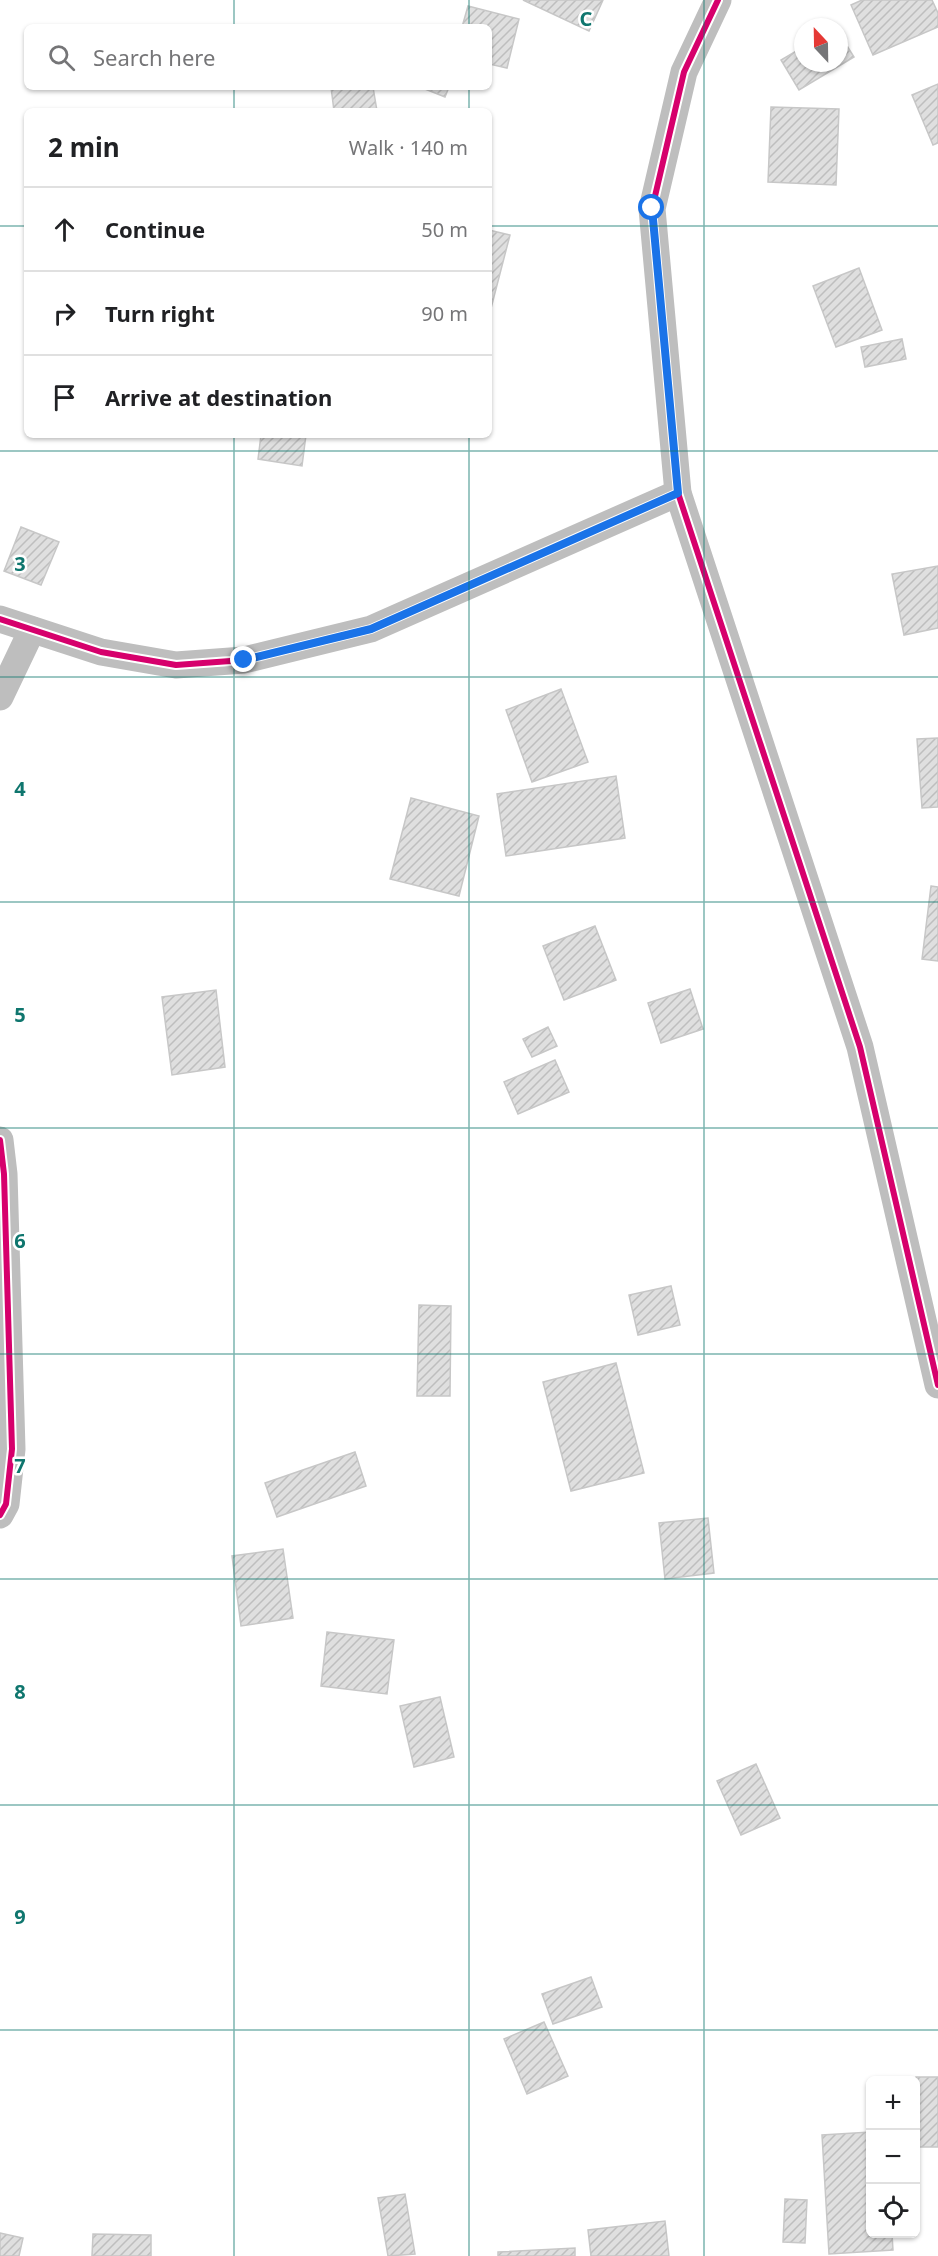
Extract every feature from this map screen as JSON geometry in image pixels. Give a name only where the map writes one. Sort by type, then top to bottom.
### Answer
[{"type":"street","points":[[718,0],[684,72],[652,208],[678,493],[860,1047],[938,1385]]},
{"type":"street","points":[[0,619],[101,652],[176,665],[244,660],[371,629],[678,493]]},
{"type":"street","points":[[0,697],[32,630]]},
{"type":"street","points":[[0,1140],[4,1174],[12,1449],[6,1504],[0,1515]]},
{"type":"building","points":[[523,0],[603,0],[589,31]]},
{"type":"building","points":[[862,0],[932,0],[938,13],[938,27],[873,55],[851,5]]},
{"type":"building","points":[[468,6],[519,19],[507,68],[492,65],[492,24],[463,24]]},
{"type":"building","points":[[848,47],[854,57],[848,61]]},
{"type":"building","points":[[794,52],[794,72],[829,72],[799,90],[781,60]]},
{"type":"building","points":[[938,84],[938,143],[933,145],[912,95]]},
{"type":"building","points":[[331,90],[374,90],[376,108],[334,108]]},
{"type":"building","points":[[428,90],[448,90],[445,97]]},
{"type":"building","points":[[771,107],[839,109],[836,185],[768,182]]},
{"type":"building","points":[[492,231],[510,235],[492,304]]},
{"type":"building","points":[[859,268],[882,330],[836,347],[813,286]]},
{"type":"building","points":[[902,339],[906,359],[865,367],[861,347]]},
{"type":"building","points":[[261,438],[306,438],[302,466],[258,459]]},
{"type":"building","points":[[21,527],[59,542],[41,585],[4,571]]},
{"type":"building","points":[[938,566],[938,628],[904,635],[892,574]]},
{"type":"building","points":[[561,689],[588,762],[532,782],[506,710]]},
{"type":"building","points":[[938,738],[938,807],[922,808],[917,739]]},
{"type":"building","points":[[616,776],[625,838],[506,856],[497,794]]},
{"type":"building","points":[[411,798],[479,816],[459,896],[390,879]]},
{"type":"building","points":[[931,886],[938,887],[938,961],[922,959]]},
{"type":"building","points":[[595,926],[616,980],[564,1000],[543,946]]},
{"type":"building","points":[[690,989],[703,1029],[661,1043],[648,1003]]},
{"type":"building","points":[[216,990],[225,1067],[172,1075],[162,997]]},
{"type":"building","points":[[548,1027],[557,1046],[532,1057],[523,1039]]},
{"type":"building","points":[[555,1060],[569,1092],[518,1114],[504,1082]]},
{"type":"building","points":[[671,1286],[680,1325],[638,1335],[629,1295]]},
{"type":"building","points":[[419,1305],[451,1306],[450,1396],[417,1396]]},
{"type":"building","points":[[616,1363],[644,1473],[571,1491],[543,1382]]},
{"type":"building","points":[[355,1452],[366,1486],[277,1517],[265,1483]]},
{"type":"building","points":[[708,1518],[714,1573],[665,1579],[659,1523]]},
{"type":"building","points":[[283,1549],[293,1618],[241,1626],[232,1556]]},
{"type":"building","points":[[327,1632],[394,1640],[387,1694],[321,1686]]},
{"type":"building","points":[[440,1697],[454,1757],[414,1767],[400,1706]]},
{"type":"building","points":[[756,1764],[780,1818],[741,1835],[717,1781]]},
{"type":"building","points":[[591,1977],[602,2007],[553,2024],[542,1994]]},
{"type":"building","points":[[544,2022],[568,2076],[527,2094],[504,2039]]},
{"type":"building","points":[[920,2077],[938,2077],[938,2147],[920,2147]]},
{"type":"building","points":[[866,2132],[866,2238],[892,2238],[893,2250],[829,2254],[822,2135]]},
{"type":"building","points":[[405,2194],[415,2254],[388,2256],[378,2198]]},
{"type":"building","points":[[785,2199],[807,2200],[805,2243],[783,2242]]},
{"type":"building","points":[[665,2221],[669,2256],[591,2256],[588,2230]]},
{"type":"building","points":[[0,2233],[23,2238],[19,2256],[0,2256]]},
{"type":"building","points":[[93,2234],[151,2235],[151,2256],[92,2256]]},
{"type":"building","points":[[575,2248],[575,2256],[498,2256],[498,2252]]},
{"type":"cycle path","points":[[718,0],[684,72],[652,209],[678,493],[860,1047],[938,1385]]},
{"type":"cycle path","points":[[0,619],[101,652],[176,665],[244,660],[371,629],[678,493]]},
{"type":"cycle path","points":[[0,1140],[4,1174],[12,1449],[6,1504],[0,1515]]},
{"type":"route","points":[[244,660],[371,629],[678,493],[652,208]]}]
